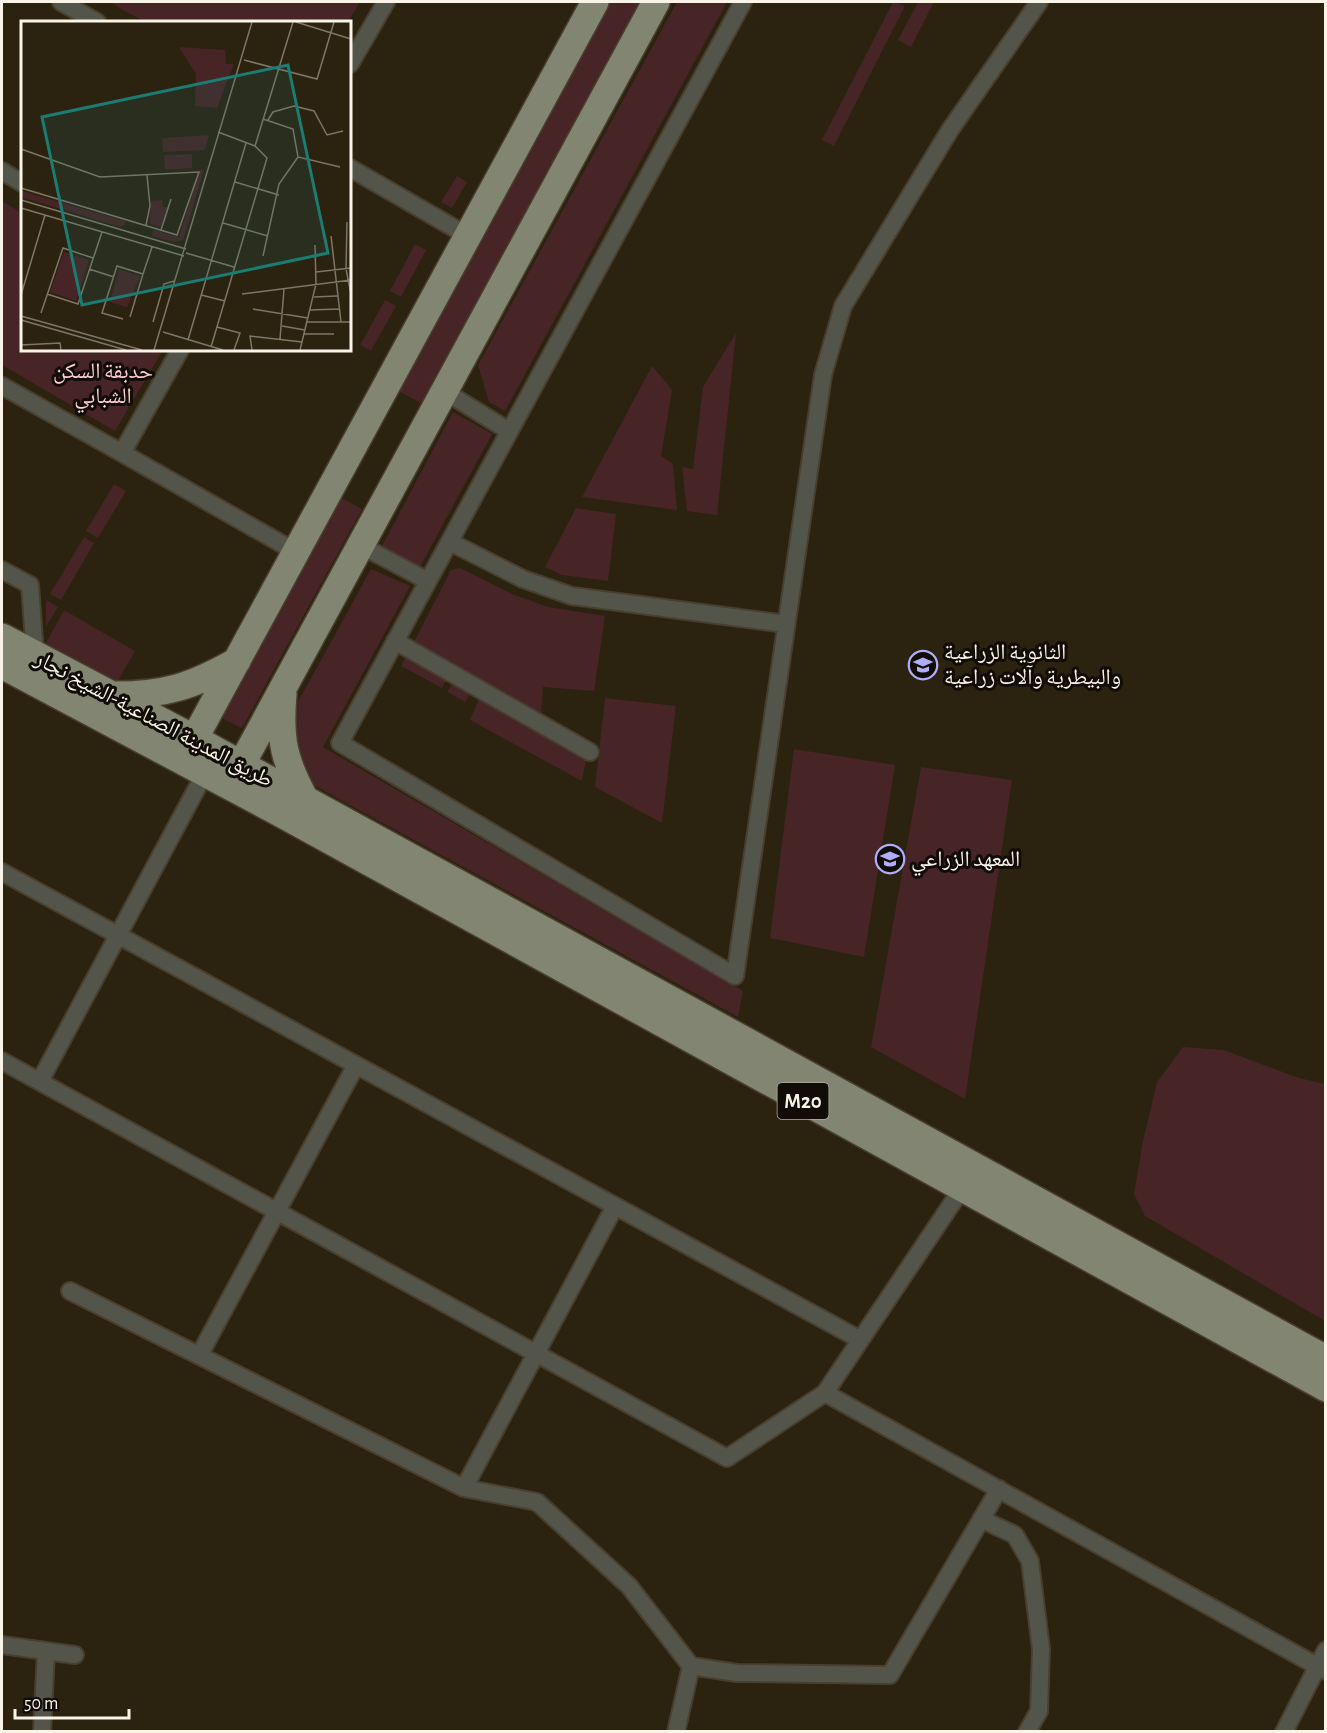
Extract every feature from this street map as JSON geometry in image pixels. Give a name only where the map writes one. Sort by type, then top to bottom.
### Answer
[{"type":"main road","points":[[194,758],[237,661],[595,2]]},
{"type":"main road","points":[[2,665],[235,776],[656,2]]},
{"type":"main road","name":"طريق المدينة الصناعية-الشيخ نجار","points":[[2,637],[114,695],[194,758],[235,776],[306,801]]},
{"type":"main road","points":[[114,695],[149,695],[180,689],[210,677],[237,661]]},
{"type":"main road","points":[[284,686],[282,743],[292,775],[306,801]]},
{"type":"main road","name":"M20","points":[[235,776],[280,813],[969,1177],[1326,1359]]},
{"type":"main road","name":"M20","points":[[306,801],[969,1177],[1326,1388]]},
{"type":"street","points":[[61,2],[95,21]]},
{"type":"street","points":[[351,62],[386,2]]},
{"type":"street","points":[[742,2],[340,743],[735,976],[823,375],[843,306],[950,130],[1039,2]]},
{"type":"street","points":[[351,169],[468,236]]},
{"type":"street","points":[[2,171],[21,182]]},
{"type":"street","points":[[122,453],[179,351]]},
{"type":"street","points":[[2,386],[296,552]]},
{"type":"street","points":[[444,391],[510,431]]},
{"type":"street","points":[[450,542],[523,579],[572,596],[786,624]]},
{"type":"street","points":[[360,545],[428,581]]},
{"type":"street","points":[[2,570],[30,585],[35,655]]},
{"type":"street","points":[[395,641],[590,752]]},
{"type":"street","points":[[40,1081],[118,935],[194,758]]},
{"type":"street","points":[[2,872],[859,1339]]},
{"type":"street","points":[[2,1061],[728,1458],[825,1393],[969,1177]]},
{"type":"street","points":[[200,1354],[356,1065]]},
{"type":"street","points":[[464,1488],[615,1206]]},
{"type":"street","points":[[70,1291],[464,1488],[537,1502],[629,1586],[691,1666],[737,1673],[890,1675],[999,1490]]},
{"type":"street","points":[[825,1393],[1322,1668]]},
{"type":"street","points":[[981,1519],[1015,1535],[1030,1561],[1041,1649],[1039,1711],[1027,1731]]},
{"type":"street","points":[[2,1645],[75,1655]]},
{"type":"street","points":[[1284,1731],[1322,1668],[1326,1650]]},
{"type":"street","points":[[42,1731],[45,1651]]},
{"type":"street","points":[[676,1731],[691,1666]]},
{"type":"green space","points":[[109,2],[360,2],[349,21],[143,21]]},
{"type":"green space","points":[[610,2],[640,2],[421,403],[398,391]]},
{"type":"green space","points":[[677,2],[727,2],[505,411],[489,402],[478,365]]},
{"type":"green space","points":[[893,2],[905,6],[834,146],[822,140]]},
{"type":"green space","points":[[918,2],[934,2],[911,47],[898,40]]},
{"type":"green space","points":[[457,176],[467,182],[452,208],[441,202]]},
{"type":"green space","name":"حدبقة السكن الشبابي","points":[[2,201],[21,212],[21,351],[162,351],[115,431],[2,365]]},
{"type":"green space","points":[[415,244],[426,250],[401,297],[390,291]]},
{"type":"green space","points":[[385,300],[396,306],[371,351],[360,345]]},
{"type":"green space","points":[[736,333],[717,515],[687,511],[682,467],[693,469],[703,387]]},
{"type":"green space","points":[[652,366],[672,390],[661,456],[673,464],[677,510],[582,497]]},
{"type":"green space","points":[[453,412],[492,434],[420,567],[382,546]]},
{"type":"green space","points":[[114,484],[126,491],[98,538],[86,531]]},
{"type":"green space","points":[[340,497],[362,509],[242,728],[221,718]]},
{"type":"green space","points":[[576,508],[616,514],[608,581],[562,575],[545,567]]},
{"type":"green space","points":[[84,537],[94,543],[61,600],[50,594]]},
{"type":"green space","points":[[460,568],[512,594],[548,607],[605,616],[594,691],[543,687],[541,716],[413,644],[451,570]]},
{"type":"green space","points":[[371,569],[410,586],[323,747],[743,991],[738,1017],[293,774],[294,709]]},
{"type":"green space","points":[[46,600],[58,607],[46,627]]},
{"type":"green space","points":[[64,610],[135,651],[116,684],[46,643]]},
{"type":"green space","points":[[406,656],[447,679],[442,688],[401,666]]},
{"type":"green space","points":[[453,683],[471,693],[465,702],[447,692]]},
{"type":"green space","points":[[480,697],[587,755],[582,781],[470,720]]},
{"type":"green space","points":[[605,698],[676,706],[662,823],[595,787]]},
{"type":"green space","points":[[794,749],[895,765],[864,957],[770,938]]},
{"type":"green space","points":[[921,767],[1012,780],[965,1099],[871,1047]]},
{"type":"green space","points":[[1183,1047],[1224,1050],[1299,1078],[1325,1084],[1325,1321],[1145,1216],[1134,1194],[1142,1146],[1157,1082]]},
{"type":"place","name":"الثانوية الزراعية والبيطرية وآلات زراعية","points":[[923,665]]},
{"type":"place","name":"المعهد الزراعي","points":[[890,859]]}]
